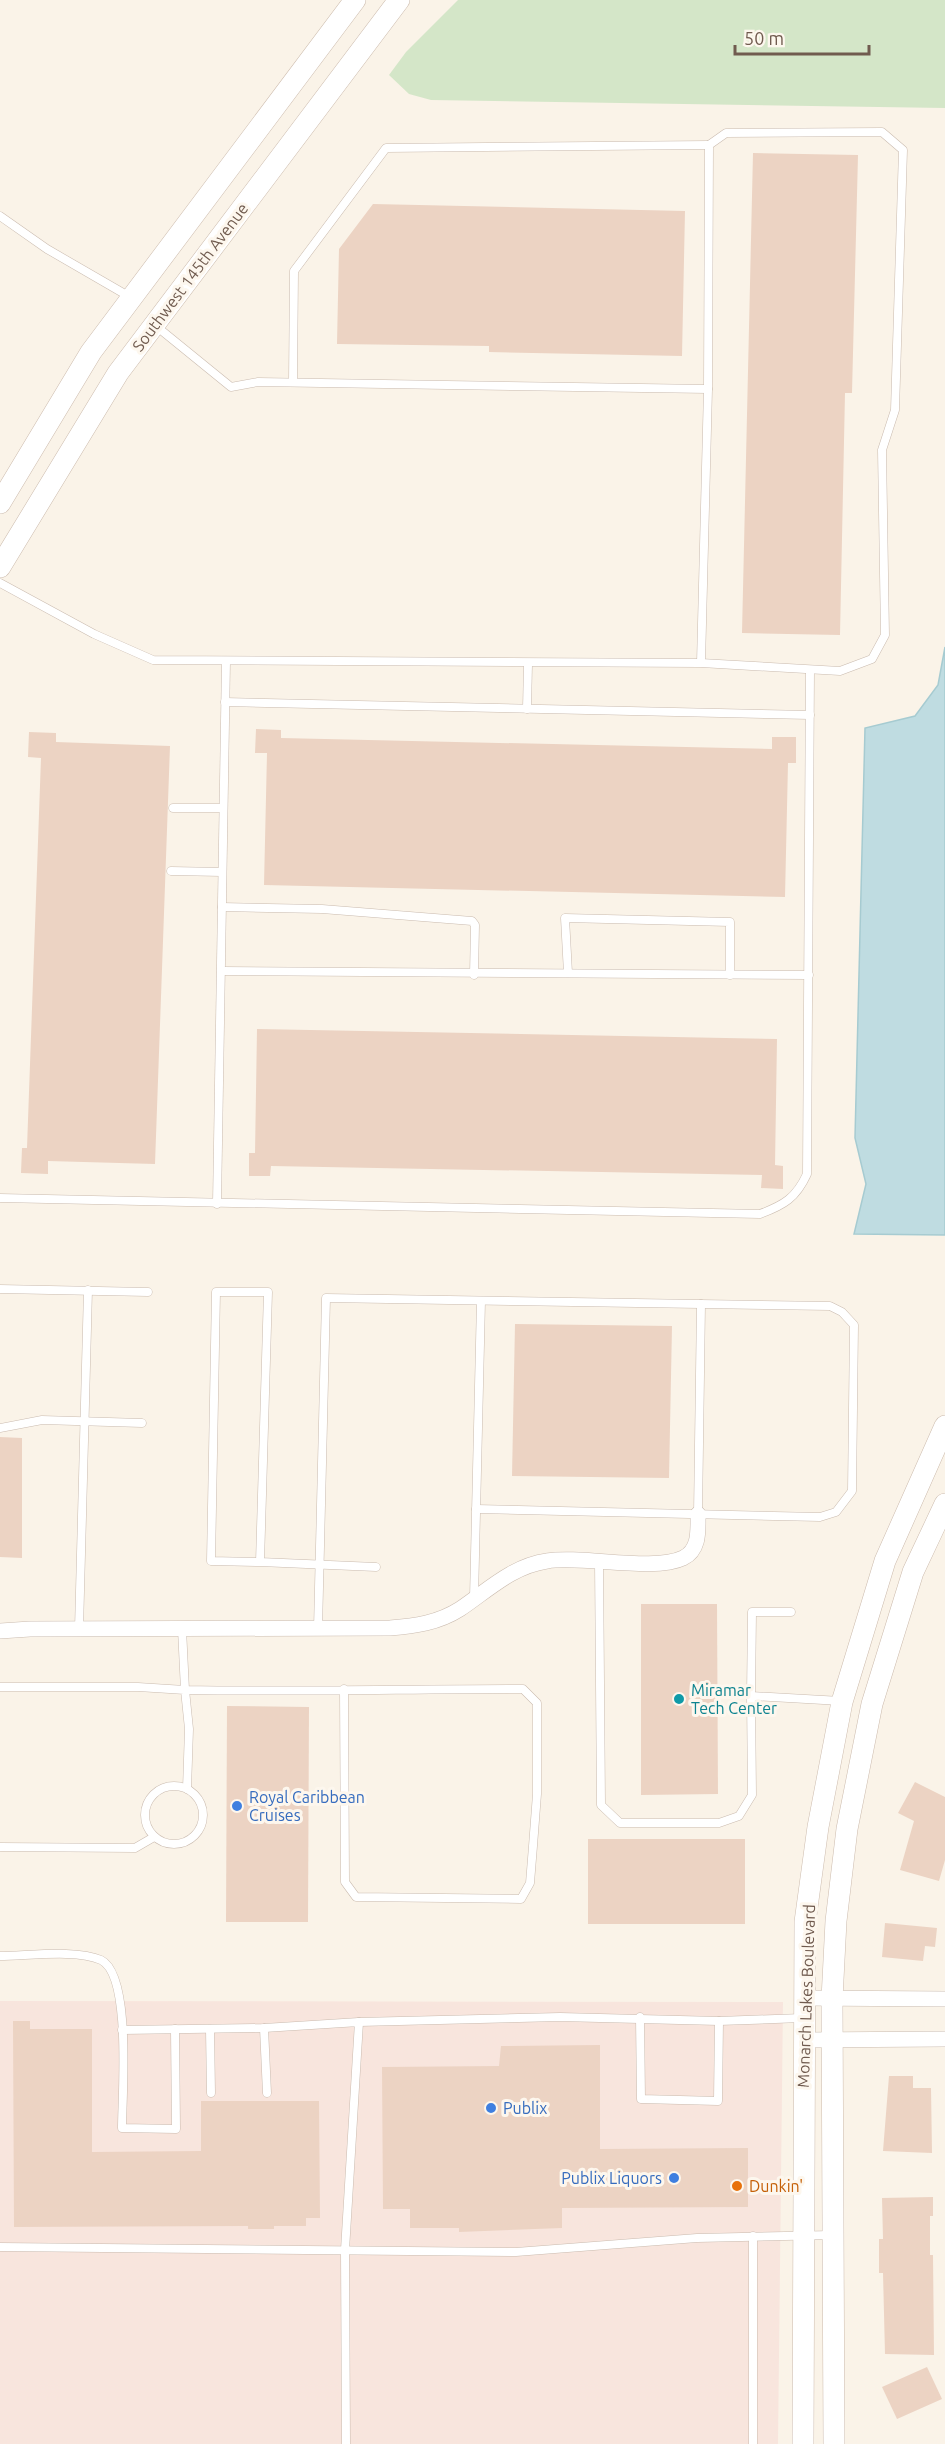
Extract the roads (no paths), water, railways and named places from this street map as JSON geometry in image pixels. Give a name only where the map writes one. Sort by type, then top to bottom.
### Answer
[{"type":"street","points":[[0,502],[91,352],[130,297],[355,0]]},
{"type":"street","name":"Southwest 145th Avenue","points":[[0,567],[118,373],[399,0]]},
{"type":"street","name":"Monarch Lakes Boulevard","points":[[803,2444],[805,1923],[813,1859],[842,1701],[885,1561],[945,1426]]},
{"type":"street","name":"Monarch Lakes Boulevard","points":[[834,2444],[832,1999],[836,1921],[847,1830],[872,1704],[914,1572],[945,1504]]},
{"type":"street","points":[[0,1631],[390,1628],[425,1625],[459,1610],[517,1570],[547,1560],[660,1563],[681,1559],[692,1553],[698,1536],[698,1514]]},
{"type":"street","points":[[0,1623],[30,1629]]},
{"type":"street","points":[[804,2008],[832,1999],[945,1999]]},
{"type":"street","points":[[803,2040],[945,2038]]},
{"type":"lane","points":[[0,583],[94,634],[153,660],[528,664],[701,663],[840,671],[872,659],[885,634],[882,450],[895,410],[903,150],[882,132],[726,133],[710,146],[386,148],[294,271],[293,382]]},
{"type":"lane","points":[[701,663],[708,389],[710,146]]},
{"type":"lane","points":[[0,216],[46,249],[130,297]]},
{"type":"lane","points":[[154,325],[231,387],[258,382],[293,382],[708,389]]},
{"type":"lane","points":[[217,1204],[226,661]]},
{"type":"lane","points":[[527,709],[528,664]]},
{"type":"lane","points":[[0,1198],[760,1214],[786,1204],[800,1190],[807,1174],[810,670]]},
{"type":"lane","points":[[225,702],[810,715]]},
{"type":"lane","points":[[173,808],[223,807]]},
{"type":"lane","points":[[171,871],[222,872]]},
{"type":"lane","points":[[222,907],[344,910],[472,921],[475,925],[474,975]]},
{"type":"lane","points":[[568,973],[565,918],[730,922],[730,975]]},
{"type":"lane","points":[[222,971],[474,975],[568,973],[809,975]]},
{"type":"lane","points":[[0,1289],[148,1292]]},
{"type":"lane","points":[[79,1629],[88,1290]]},
{"type":"lane","points":[[260,1562],[268,1292],[216,1292],[211,1560],[376,1567]]},
{"type":"lane","points":[[318,1629],[326,1298],[830,1306],[842,1312],[854,1325],[852,1491],[836,1512],[820,1517],[476,1509]]},
{"type":"lane","points":[[474,1598],[481,1301]]},
{"type":"lane","points":[[698,1514],[701,1304]]},
{"type":"lane","points":[[0,1428],[42,1420],[142,1423]]},
{"type":"lane","points":[[599,1561],[601,1805],[620,1823],[718,1823],[740,1816],[752,1795],[752,1612],[791,1612]]},
{"type":"lane","points":[[182,1629],[189,1729],[187,1789]]},
{"type":"lane","points":[[0,1687],[138,1687],[185,1690],[344,1689],[523,1689],[537,1703],[537,1794],[530,1883],[521,1899],[356,1897],[345,1882],[344,1689]]},
{"type":"lane","points":[[751,1696],[842,1701]]},
{"type":"lane","points":[[174,1786],[187,1789],[198,1799],[202,1808],[203,1817],[196,1834],[180,1844],[171,1845],[154,1838],[145,1823],[146,1806],[150,1797],[164,1787],[174,1786]]},
{"type":"lane","points":[[0,1847],[135,1848],[154,1838]]},
{"type":"lane","points":[[0,1956],[86,1955],[103,1960],[113,1972],[119,1988],[122,2030],[122,2128],[176,2129],[175,2029]]},
{"type":"lane","points":[[122,2030],[264,2028],[359,2022],[640,2017],[719,2021],[804,2008]]},
{"type":"lane","points":[[640,2017],[641,2099],[718,2101],[719,2021]]},
{"type":"lane","points":[[346,2444],[345,2250],[359,2022]]},
{"type":"lane","points":[[264,2028],[267,2093]]},
{"type":"lane","points":[[210,2029],[211,2093]]},
{"type":"lane","points":[[0,2247],[516,2252],[697,2238],[833,2235]]},
{"type":"lane","points":[[753,2236],[753,2444]]},
{"type":"water","points":[[945,647],[945,1235],[854,1234],[866,1184],[855,1138],[865,728],[915,716],[938,685]]},
{"type":"place","name":"Miramar Tech Center","points":[[679,1699]]},
{"type":"place","name":"Royal Caribbean Cruises","points":[[237,1806]]},
{"type":"place","name":"Publix","points":[[491,2108]]},
{"type":"place","name":"Publix Liquors","points":[[674,2178]]},
{"type":"place","name":"Dunkin'","points":[[737,2186]]}]
